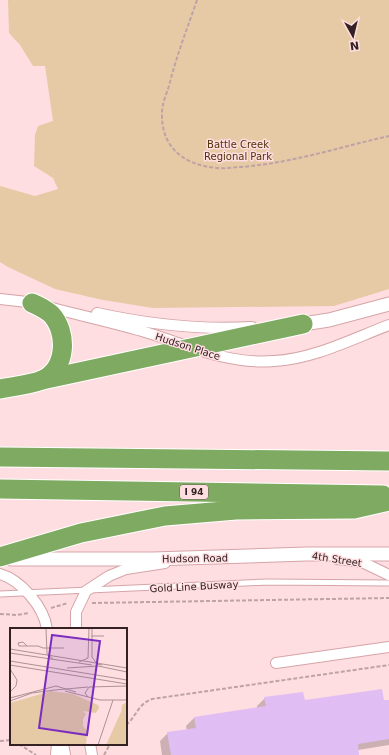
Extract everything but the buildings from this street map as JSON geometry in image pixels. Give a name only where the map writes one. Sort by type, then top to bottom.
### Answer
[{"type":"highway","points":[[32,303],[52,315],[62,334],[63,346],[61,357],[53,372],[42,380]]},
{"type":"highway","points":[[0,389],[303,324]]},
{"type":"highway","points":[[0,457],[389,461]]},
{"type":"highway","name":"I 94","points":[[0,489],[389,495]]},
{"type":"highway","points":[[0,558],[87,532],[165,516],[236,510],[354,509],[389,501]]},
{"type":"street","name":"Hudson Place","points":[[0,299],[67,306],[138,321],[187,326],[236,328],[303,324],[336,318],[389,304]]},
{"type":"street","name":"Hudson Place","points":[[32,303],[142,331],[190,348],[231,359],[274,362],[308,355],[389,325]]},
{"type":"street","name":"Hudson Road","points":[[0,558],[188,558],[306,554],[389,554]]},
{"type":"street","name":"4th Street","points":[[306,554],[362,562],[389,575]]},
{"type":"street","points":[[76,628],[76,612],[86,591],[109,576],[126,569],[188,558]]},
{"type":"street","points":[[0,574],[29,593],[41,610],[47,628]]},
{"type":"street","points":[[276,663],[389,647]]},
{"type":"street","points":[[56,755],[57,745]]},
{"type":"street","points":[[64,745],[65,755]]},
{"type":"street","points":[[90,745],[92,755]]},
{"type":"lane","name":"Gold Line Busway","points":[[0,594],[268,582],[389,583]]},
{"type":"path","points":[[197,0],[173,69],[162,112],[164,133],[170,147],[183,158],[199,164],[217,168],[252,166],[292,160],[389,136]]},
{"type":"path","points":[[0,614],[17,615],[70,603],[143,604],[389,598]]},
{"type":"path","points":[[127,724],[133,720],[142,704],[152,698],[389,665]]},
{"type":"path","points":[[0,741],[10,740]]},
{"type":"path","points":[[21,745],[36,755]]},
{"type":"path","points":[[104,755],[109,745]]},
{"type":"green space","name":"Battle Creek Regional Park","points":[[8,0],[389,0],[389,289],[334,306],[153,308],[103,300],[55,289],[0,262],[0,186],[35,196],[58,189],[53,178],[34,166],[35,135],[38,126],[53,121],[45,66],[33,66],[20,45],[9,33]]}]
